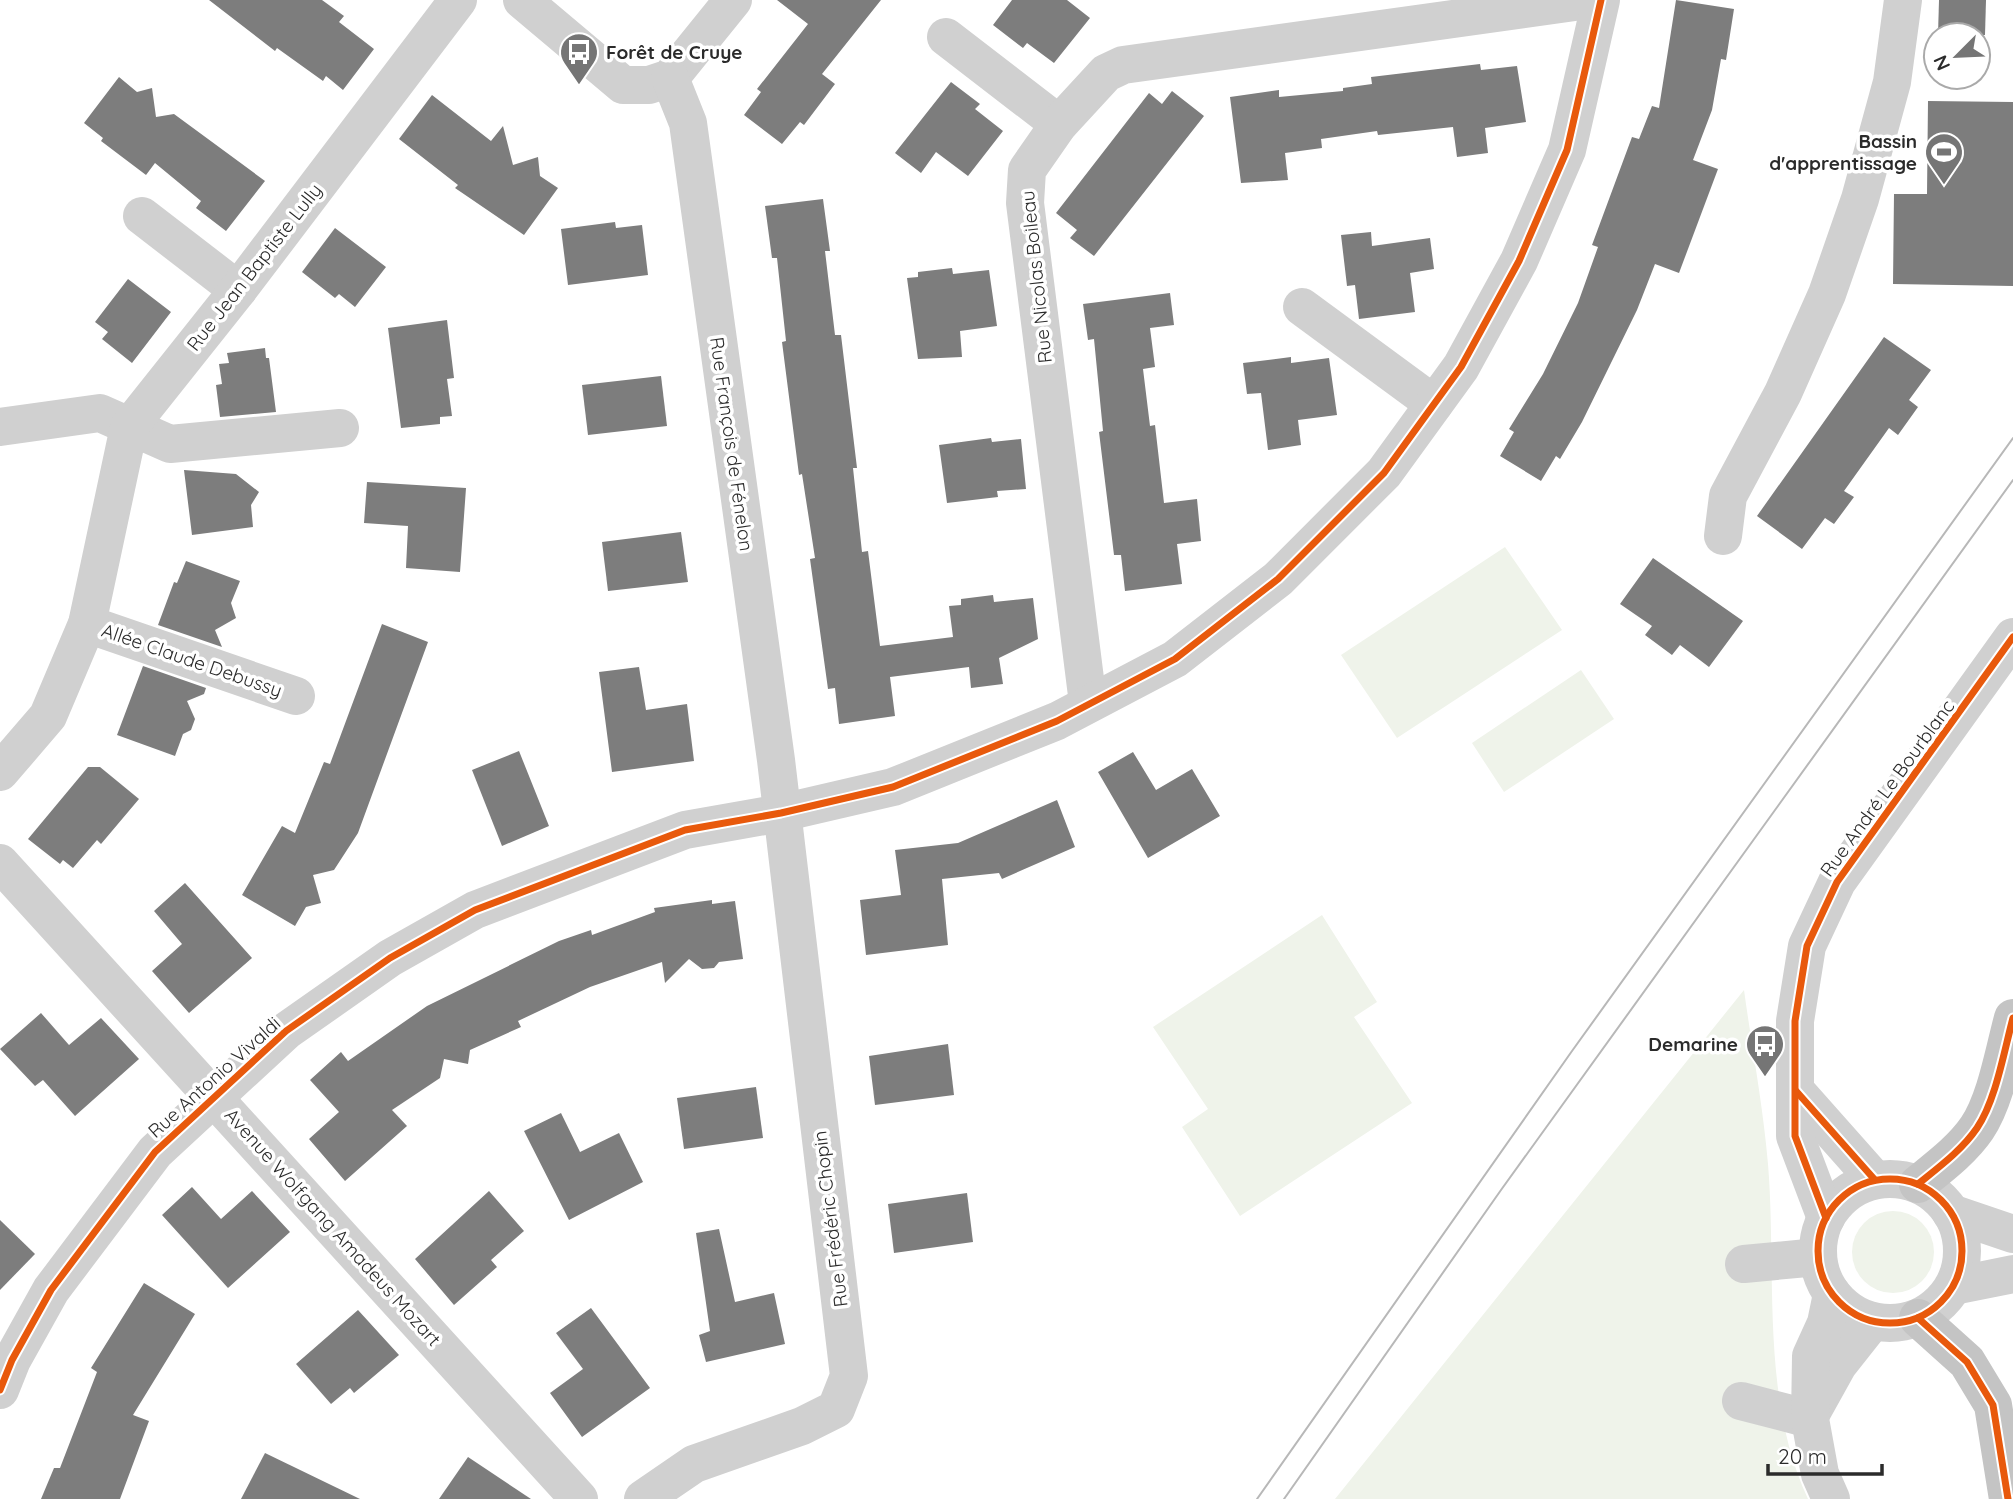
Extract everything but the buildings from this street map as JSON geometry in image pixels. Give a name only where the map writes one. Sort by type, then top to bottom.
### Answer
[{"type":"main road","points":[[1918,1184],[1960,1148],[1978,1127],[1987,1108],[2013,1018]]},
{"type":"main road","points":[[1918,1318],[1967,1362],[1993,1405],[2008,1499]]},
{"type":"street","name":"Rue Jean Baptiste Lully","points":[[129,427],[238,290],[458,0]]},
{"type":"street","points":[[522,0],[622,85],[649,85],[670,78],[733,0]]},
{"type":"street","name":"Rue Nicolas Boileau","points":[[1088,703],[1025,203],[1027,170],[1059,124],[1106,73],[1123,65],[1589,0]]},
{"type":"street","name":"Rue Antonio Vivaldi","points":[[4,1366],[51,1290],[106,1212],[155,1152],[286,1031],[390,958],[475,910],[685,830],[781,813],[893,787],[1057,721],[1175,659],[1278,579],[1384,473],[1461,368],[1519,261],[1561,162],[1601,0]]},
{"type":"street","points":[[1723,536],[1728,496],[1783,393],[1805,344],[1827,294],[1860,199],[1892,82],[1903,0]]},
{"type":"street","points":[[946,37],[1059,124]]},
{"type":"street","name":"Rue François de Fénelon","points":[[670,78],[688,123],[781,813]]},
{"type":"street","points":[[142,216],[238,290]]},
{"type":"street","points":[[1302,307],[1434,404]]},
{"type":"street","points":[[0,427],[100,414],[170,444],[340,428]]},
{"type":"street","points":[[0,772],[48,716],[87,624],[129,427]]},
{"type":"street","name":"Allée Claude Debussy","points":[[87,624],[296,696]]},
{"type":"street","name":"Rue André Le Bourblanc","points":[[1825,1218],[1795,1136],[1795,1021],[1807,946],[1837,882],[1875,826],[1942,740],[2013,637]]},
{"type":"street","name":"Rue Frédéric Chopin","points":[[643,1499],[694,1464],[802,1426],[836,1409],[849,1376],[781,813]]},
{"type":"street","name":"Avenue Wolfgang Amadeus Mozart","points":[[0,863],[579,1499]]},
{"type":"street","points":[[1796,1091],[1875,1180]]},
{"type":"street","points":[[1897,1179],[1918,1184],[1937,1196],[1951,1213],[1960,1234],[1962,1252],[1954,1286],[1938,1306],[1918,1318],[1895,1324],[1872,1322],[1850,1312],[1832,1294],[1822,1276],[1818,1256],[1819,1237],[1825,1218],[1838,1200],[1855,1188],[1875,1180],[1897,1179]]},
{"type":"street","points":[[1951,1213],[2013,1234]]},
{"type":"street","points":[[1744,1264],[1818,1256]]},
{"type":"street","points":[[1954,1286],[2013,1274]]},
{"type":"street","points":[[1831,1499],[1820,1474],[1811,1415],[1811,1356],[1826,1323],[1832,1294]]},
{"type":"street","points":[[1811,1415],[1838,1365],[1872,1322]]},
{"type":"street","points":[[1741,1401],[1811,1415]]},
{"type":"shaded area","points":[[1505,547],[1562,630],[1397,738],[1341,655]]},
{"type":"shaded area","points":[[1581,670],[1614,719],[1504,792],[1472,743]]},
{"type":"shaded area","points":[[1322,915],[1377,1002],[1354,1017],[1412,1103],[1240,1216],[1182,1127],[1208,1109],[1153,1027]]},
{"type":"shaded area","points":[[1744,990],[1768,1164],[1773,1334],[1777,1377],[1793,1460],[1808,1499],[1335,1499]]},
{"type":"shaded area","points":[[1885,1211],[1901,1211],[1916,1218],[1927,1229],[1934,1244],[1931,1268],[1922,1281],[1901,1293],[1885,1293],[1870,1286],[1859,1275],[1852,1260],[1852,1244],[1859,1229],[1870,1218]]},
{"type":"tram line","points":[[1257,1499],[1572,1051],[2013,438]]},
{"type":"tram line","points":[[1284,1499],[1501,1190],[2013,480]]},
{"type":"cycle path","points":[[0,1390],[12,1360],[51,1290],[155,1152],[286,1031],[390,958],[475,910],[685,830],[781,813],[893,787],[1057,721],[1175,659],[1278,579],[1384,473],[1461,367],[1519,261],[1567,150],[1601,0]]},
{"type":"cycle path","points":[[1826,1218],[1795,1136],[1795,1021],[1807,946],[1837,882],[2013,637]]},
{"type":"cycle path","points":[[1918,1184],[1964,1144],[1984,1117],[2003,1060],[2013,1018]]},
{"type":"cycle path","points":[[1796,1091],[1875,1180]]},
{"type":"cycle path","points":[[1890,1179],[1918,1185],[1941,1200],[1956,1223],[1962,1251],[1956,1279],[1941,1302],[1918,1317],[1890,1323],[1862,1317],[1839,1302],[1824,1279],[1818,1251],[1824,1223],[1839,1200],[1862,1185],[1890,1179]]},
{"type":"cycle path","points":[[1918,1318],[1967,1362],[1993,1405],[2008,1499]]},
{"type":"place","name":"Forêt de Cruye","points":[[579,86]]},
{"type":"place","name":"Bassin d'apprentissage","points":[[1944,186]]},
{"type":"place","name":"Demarine","points":[[1765,1078]]}]
